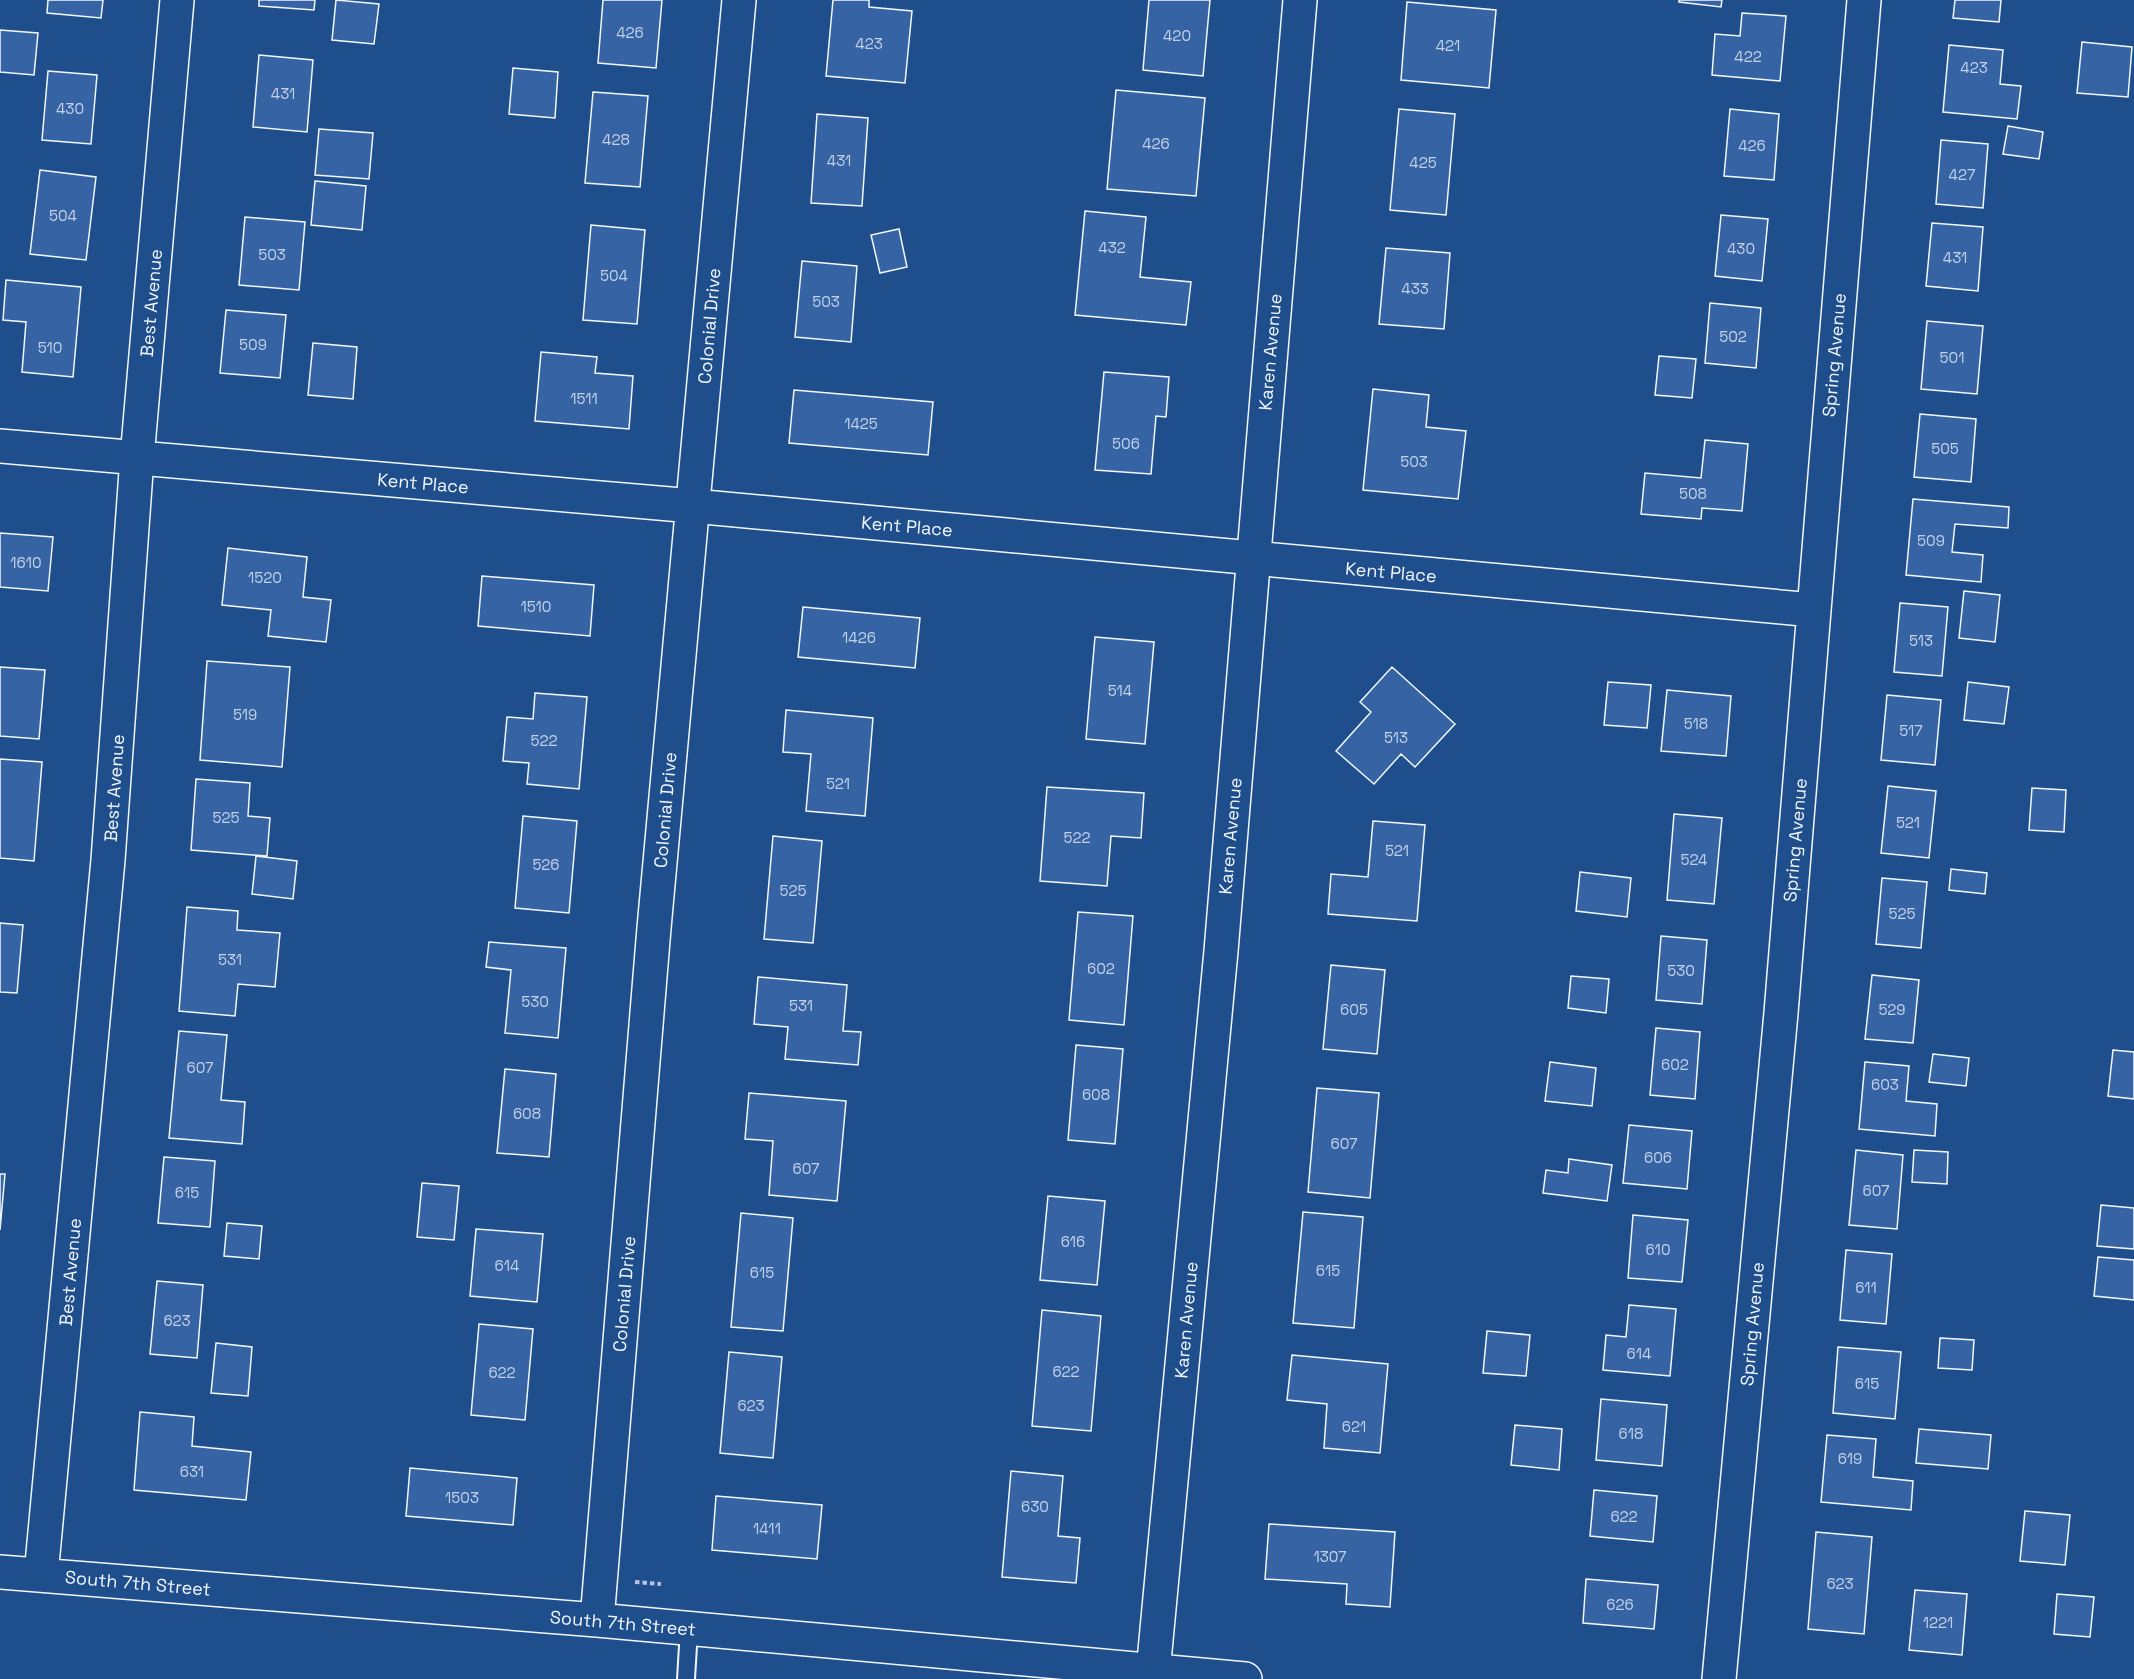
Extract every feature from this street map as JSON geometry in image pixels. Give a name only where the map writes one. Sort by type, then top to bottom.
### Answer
[{"type":"street","name":"Best Avenue","points":[[42,1575],[108,860],[137,458],[177,0]]},
{"type":"street","name":"Colonial Drive","points":[[597,1620],[654,928],[740,0]]},
{"type":"street","name":"Karen Avenue","points":[[1153,1676],[1221,951],[1300,0]]},
{"type":"street","name":"Spring Avenue","points":[[1719,1679],[1781,1013],[1864,0]]},
{"type":"street","name":"Kent Place","points":[[0,446],[693,506],[1813,610]]},
{"type":"street","name":"South 7th Street","points":[[0,1572],[597,1620],[1153,1676],[1245,1679]]},
{"type":"lane","points":[[686,1679],[689,1629]]},
{"type":"building","points":[[48,0],[103,0],[101,18],[47,13]]},
{"type":"building","points":[[259,0],[315,0],[314,10],[259,6]]},
{"type":"building","points":[[336,0],[379,4],[374,44],[332,40]]},
{"type":"building","points":[[603,0],[662,0],[656,68],[598,63]]},
{"type":"building","points":[[833,0],[869,0],[869,7],[912,11],[905,83],[826,76]]},
{"type":"building","points":[[1149,0],[1210,0],[1203,76],[1143,70]]},
{"type":"building","points":[[1679,0],[1722,0],[1721,7],[1679,2]]},
{"type":"building","points":[[1955,0],[2001,0],[1999,22],[1953,18]]},
{"type":"building","points":[[1407,2],[1496,10],[1489,88],[1401,80]]},
{"type":"building","points":[[1742,13],[1786,16],[1780,81],[1712,75],[1715,34],[1740,36]]},
{"type":"building","points":[[0,30],[38,33],[34,75],[0,72]]},
{"type":"building","points":[[2082,42],[2132,47],[2128,97],[2077,93]]},
{"type":"building","points":[[1949,45],[2003,50],[2000,84],[2021,86],[2017,119],[1943,112]]},
{"type":"building","points":[[259,55],[313,60],[307,132],[253,127]]},
{"type":"building","points":[[513,68],[558,72],[555,118],[509,114]]},
{"type":"building","points":[[48,71],[97,75],[91,144],[42,140]]},
{"type":"building","points":[[1116,90],[1205,98],[1196,196],[1107,189]]},
{"type":"building","points":[[593,92],[648,96],[640,187],[585,183]]},
{"type":"building","points":[[1399,109],[1455,114],[1446,215],[1390,210]]},
{"type":"building","points":[[1730,109],[1779,114],[1774,180],[1724,176]]},
{"type":"building","points":[[817,114],[868,118],[862,206],[811,203]]},
{"type":"building","points":[[2008,126],[2043,132],[2039,159],[2003,154]]},
{"type":"building","points":[[319,129],[373,133],[369,179],[315,175]]},
{"type":"building","points":[[1941,140],[1988,144],[1983,208],[1936,204]]},
{"type":"building","points":[[40,170],[96,177],[86,260],[30,254]]},
{"type":"building","points":[[315,181],[366,186],[362,230],[311,225]]},
{"type":"building","points":[[1085,211],[1146,217],[1140,277],[1191,282],[1186,325],[1075,315]]},
{"type":"building","points":[[1721,215],[1768,219],[1762,281],[1715,276]]},
{"type":"building","points":[[245,217],[305,222],[299,290],[239,285]]},
{"type":"building","points":[[1932,223],[1983,227],[1978,291],[1926,286]]},
{"type":"building","points":[[591,225],[645,230],[637,324],[583,320]]},
{"type":"building","points":[[899,229],[907,267],[880,273],[871,235]]},
{"type":"building","points":[[1386,248],[1450,253],[1444,329],[1379,324]]},
{"type":"building","points":[[802,261],[857,266],[851,342],[795,337]]},
{"type":"building","points":[[6,280],[81,287],[73,377],[22,372],[26,322],[3,320]]},
{"type":"building","points":[[1710,303],[1761,308],[1756,368],[1705,363]]},
{"type":"building","points":[[226,310],[286,315],[280,378],[220,373]]},
{"type":"building","points":[[1927,321],[1983,326],[1977,394],[1921,389]]},
{"type":"building","points":[[313,343],[357,347],[353,399],[308,395]]},
{"type":"building","points":[[541,352],[597,357],[595,373],[633,376],[629,429],[535,421]]},
{"type":"building","points":[[1659,356],[1696,359],[1692,398],[1655,395]]},
{"type":"building","points":[[1104,372],[1169,377],[1166,417],[1156,416],[1151,474],[1095,470]]},
{"type":"building","points":[[1373,389],[1429,395],[1426,427],[1466,431],[1458,499],[1363,490]]},
{"type":"building","points":[[794,390],[933,402],[928,455],[789,443]]},
{"type":"building","points":[[1920,414],[1976,419],[1971,482],[1914,477]]},
{"type":"building","points":[[1705,440],[1748,444],[1742,511],[1702,508],[1701,519],[1641,514],[1645,473],[1701,478]]},
{"type":"building","points":[[1913,499],[2009,507],[2008,528],[1955,524],[1952,552],[1983,555],[1981,582],[1906,575]]},
{"type":"building","points":[[0,533],[53,537],[48,591],[0,587]]},
{"type":"building","points":[[228,548],[307,557],[303,597],[331,600],[326,642],[268,636],[271,610],[222,605]]},
{"type":"building","points":[[482,576],[594,585],[590,636],[478,626]]},
{"type":"building","points":[[1964,591],[2000,595],[1995,642],[1959,638]]},
{"type":"building","points":[[1900,603],[1948,607],[1942,676],[1894,672]]},
{"type":"building","points":[[803,607],[920,618],[915,668],[798,657]]},
{"type":"building","points":[[1095,637],[1154,642],[1145,744],[1086,739]]},
{"type":"building","points":[[207,661],[290,667],[282,767],[200,760]]},
{"type":"building","points":[[0,667],[45,670],[39,739],[0,736]]},
{"type":"building","points":[[1392,667],[1455,724],[1415,767],[1401,754],[1374,784],[1336,751],[1371,712],[1360,702]]},
{"type":"building","points":[[1608,682],[1651,685],[1647,728],[1604,725]]},
{"type":"building","points":[[1968,682],[2009,687],[2004,724],[1964,720]]},
{"type":"building","points":[[1667,690],[1731,696],[1726,756],[1661,751]]},
{"type":"building","points":[[535,693],[587,697],[579,789],[527,784],[529,763],[503,761],[507,717],[533,719]]},
{"type":"building","points":[[1887,695],[1941,700],[1935,765],[1881,760]]},
{"type":"building","points":[[786,710],[873,718],[865,816],[806,811],[811,754],[783,752]]},
{"type":"building","points":[[0,759],[42,762],[34,861],[0,858]]},
{"type":"building","points":[[196,779],[250,783],[248,816],[270,818],[267,856],[191,850]]},
{"type":"building","points":[[1888,786],[1936,791],[1929,858],[1881,853]]},
{"type":"building","points":[[1047,787],[1144,793],[1141,838],[1111,836],[1107,886],[1040,881]]},
{"type":"building","points":[[2032,788],[2066,790],[2064,832],[2029,830]]},
{"type":"building","points":[[1674,814],[1722,818],[1714,904],[1667,900]]},
{"type":"building","points":[[523,816],[577,821],[569,913],[515,908]]},
{"type":"building","points":[[1373,821],[1425,825],[1417,921],[1328,914],[1331,874],[1368,877]]},
{"type":"building","points":[[773,836],[822,841],[813,943],[764,939]]},
{"type":"building","points":[[256,856],[297,861],[293,899],[252,894]]},
{"type":"building","points":[[1951,869],[1987,873],[1985,894],[1949,890]]},
{"type":"building","points":[[1580,872],[1631,878],[1627,917],[1576,911]]},
{"type":"building","points":[[1882,878],[1927,882],[1921,948],[1876,944]]},
{"type":"building","points":[[187,907],[238,911],[237,930],[280,933],[275,987],[238,984],[235,1016],[179,1011]]},
{"type":"building","points":[[1078,912],[1133,916],[1124,1025],[1069,1020]]},
{"type":"building","points":[[0,923],[23,925],[17,993],[0,992]]},
{"type":"building","points":[[1661,936],[1707,940],[1702,1004],[1656,1000]]},
{"type":"building","points":[[489,942],[566,948],[558,1038],[505,1033],[511,970],[486,967]]},
{"type":"building","points":[[1331,965],[1385,970],[1377,1054],[1323,1049]]},
{"type":"building","points":[[1872,975],[1919,980],[1913,1043],[1865,1039]]},
{"type":"building","points":[[1571,976],[1609,979],[1606,1013],[1568,1008]]},
{"type":"building","points":[[758,977],[847,985],[843,1031],[861,1032],[858,1065],[785,1059],[788,1027],[754,1024]]},
{"type":"building","points":[[1656,1028],[1700,1032],[1695,1099],[1650,1095]]},
{"type":"building","points":[[179,1031],[227,1035],[221,1100],[245,1102],[242,1144],[169,1138]]},
{"type":"building","points":[[1076,1045],[1123,1049],[1115,1144],[1068,1140]]},
{"type":"building","points":[[2113,1050],[2134,1052],[2134,1099],[2108,1096]]},
{"type":"building","points":[[1933,1054],[1969,1058],[1966,1086],[1929,1082]]},
{"type":"building","points":[[1550,1062],[1596,1068],[1592,1106],[1545,1101]]},
{"type":"building","points":[[1865,1062],[1909,1066],[1906,1101],[1937,1104],[1935,1136],[1859,1129]]},
{"type":"building","points":[[505,1069],[556,1074],[549,1157],[497,1153]]},
{"type":"building","points":[[1317,1088],[1379,1093],[1370,1198],[1308,1192]]},
{"type":"building","points":[[749,1093],[846,1101],[837,1201],[769,1195],[773,1141],[745,1139]]},
{"type":"building","points":[[1629,1125],[1692,1131],[1687,1189],[1623,1183]]},
{"type":"building","points":[[1856,1150],[1903,1155],[1897,1229],[1849,1225]]},
{"type":"building","points":[[1914,1150],[1948,1152],[1947,1184],[1912,1182]]},
{"type":"building","points":[[164,1157],[215,1161],[210,1227],[158,1223]]},
{"type":"building","points":[[1569,1159],[1612,1165],[1607,1201],[1543,1193],[1546,1170],[1568,1173]]},
{"type":"building","points":[[0,1174],[5,1174],[0,1230]]},
{"type":"building","points":[[422,1183],[459,1186],[454,1240],[417,1237]]},
{"type":"building","points":[[1048,1196],[1105,1201],[1097,1285],[1040,1280]]},
{"type":"building","points":[[2101,1205],[2134,1208],[2134,1249],[2097,1246]]},
{"type":"building","points":[[1303,1212],[1363,1217],[1354,1328],[1293,1323]]},
{"type":"building","points":[[741,1213],[793,1218],[783,1331],[731,1327]]},
{"type":"building","points":[[1633,1215],[1688,1220],[1682,1282],[1628,1278]]},
{"type":"building","points":[[227,1223],[262,1226],[259,1259],[224,1256]]},
{"type":"building","points":[[476,1229],[543,1234],[537,1302],[470,1296]]},
{"type":"building","points":[[1846,1250],[1892,1254],[1886,1324],[1840,1320]]},
{"type":"building","points":[[2098,1257],[2134,1260],[2134,1300],[2094,1296]]},
{"type":"building","points":[[157,1281],[203,1285],[197,1358],[150,1354]]},
{"type":"building","points":[[1629,1305],[1676,1309],[1670,1376],[1603,1370],[1606,1335],[1626,1337]]},
{"type":"building","points":[[1042,1310],[1101,1316],[1091,1431],[1032,1426]]},
{"type":"building","points":[[479,1324],[533,1329],[525,1420],[471,1415]]},
{"type":"building","points":[[1487,1331],[1530,1335],[1526,1376],[1483,1373]]},
{"type":"building","points":[[1940,1338],[1974,1340],[1972,1370],[1938,1368]]},
{"type":"building","points":[[216,1343],[252,1347],[248,1396],[211,1393]]},
{"type":"building","points":[[1838,1347],[1901,1352],[1895,1419],[1833,1413]]},
{"type":"building","points":[[729,1352],[782,1357],[773,1458],[720,1453]]},
{"type":"building","points":[[1292,1355],[1388,1364],[1380,1453],[1324,1448],[1327,1404],[1287,1400]]},
{"type":"building","points":[[1601,1399],[1667,1405],[1662,1466],[1596,1460]]},
{"type":"building","points":[[140,1412],[194,1417],[192,1446],[251,1452],[246,1500],[134,1490]]},
{"type":"building","points":[[1515,1425],[1562,1429],[1559,1470],[1511,1465]]},
{"type":"building","points":[[1919,1429],[1991,1435],[1988,1469],[1916,1463]]},
{"type":"building","points":[[1827,1435],[1876,1439],[1873,1477],[1913,1481],[1911,1510],[1821,1502]]},
{"type":"building","points":[[410,1468],[517,1478],[513,1525],[406,1516]]},
{"type":"building","points":[[1011,1471],[1063,1476],[1058,1536],[1080,1538],[1076,1583],[1002,1577]]},
{"type":"building","points":[[1594,1490],[1657,1496],[1653,1542],[1590,1536]]},
{"type":"building","points":[[716,1496],[822,1505],[817,1559],[712,1550]]},
{"type":"building","points":[[2025,1511],[2070,1515],[2065,1565],[2020,1561]]},
{"type":"building","points":[[1269,1524],[1395,1532],[1390,1607],[1346,1604],[1347,1584],[1265,1579]]},
{"type":"building","points":[[1816,1532],[1872,1537],[1864,1634],[1808,1629]]},
{"type":"building","points":[[1586,1579],[1658,1585],[1654,1629],[1583,1623]]},
{"type":"building","points":[[1915,1590],[1967,1594],[1962,1655],[1909,1650]]},
{"type":"building","points":[[2057,1594],[2094,1597],[2090,1637],[2054,1634]]}]
